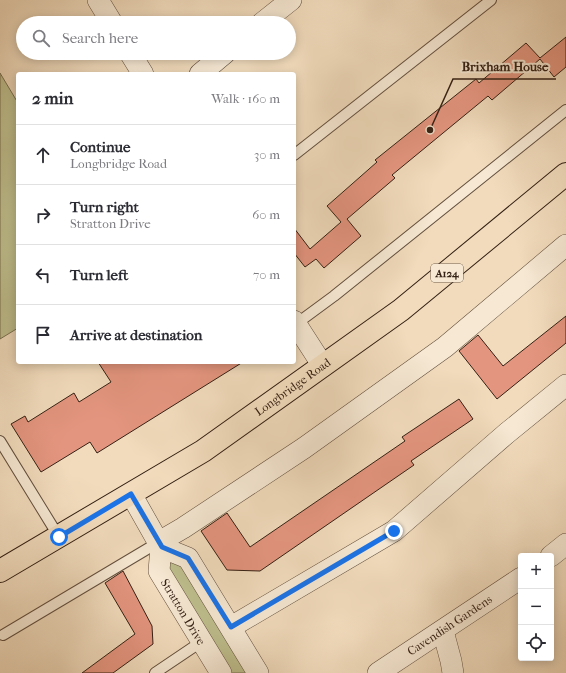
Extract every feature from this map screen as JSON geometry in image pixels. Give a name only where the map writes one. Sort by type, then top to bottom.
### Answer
[{"type":"main road","name":"Longbridge Road","points":[[0,571],[203,451],[400,310],[566,174]]},
{"type":"street","points":[[98,0],[108,16]]},
{"type":"street","points":[[271,16],[291,0]]},
{"type":"street","points":[[134,60],[142,72]]},
{"type":"street","points":[[202,72],[217,60]]},
{"type":"street","points":[[160,544],[304,448],[438,352],[566,245]]},
{"type":"street","points":[[296,324],[323,366]]},
{"type":"street","points":[[231,627],[394,531],[507,433],[566,385]]},
{"type":"street","points":[[131,494],[160,544],[188,558],[258,673]]},
{"type":"street","name":"Stratton Drive","points":[[160,544],[159,571],[221,673]]},
{"type":"street","points":[[554,554],[566,544]]},
{"type":"street","name":"Cavendish Gardens","points":[[378,673],[518,580]]},
{"type":"street","points":[[443,631],[453,673]]},
{"type":"lane","points":[[296,153],[491,0]]},
{"type":"lane","points":[[296,321],[334,296],[566,110]]},
{"type":"lane","points":[[0,440],[59,537]]},
{"type":"lane","points":[[3,635],[160,544]]},
{"type":"lane","points":[[154,673],[201,642]]},
{"type":"green space","points":[[0,73],[16,100],[16,329],[0,339]]},
{"type":"green space","points":[[171,562],[183,563],[248,673],[231,673],[168,567]]},
{"type":"building","points":[[566,37],[566,67],[554,77],[540,59],[492,100],[488,96],[392,175],[395,178],[347,219],[361,236],[324,268],[316,259],[305,267],[296,256],[296,231],[310,249],[341,222],[327,206],[377,162],[375,160],[476,79],[479,83],[526,43],[540,58]]},
{"type":"building","points":[[566,316],[566,343],[497,399],[459,351],[478,335],[503,366]]},
{"type":"building","points":[[99,364],[240,364],[97,453],[90,442],[41,472],[11,424],[25,416],[28,422],[74,393],[79,402],[111,382]]},
{"type":"building","points":[[459,399],[473,419],[411,461],[414,465],[260,571],[227,570],[201,531],[227,513],[250,547],[405,441],[402,437]]},
{"type":"building","points":[[123,571],[152,626],[153,644],[113,673],[82,673],[135,634],[105,583]]},
{"type":"place","name":"Brixham House","points":[[430,130]]},
{"type":"route","points":[[59,537],[131,494],[162,547],[188,558],[231,627],[394,531]]}]
